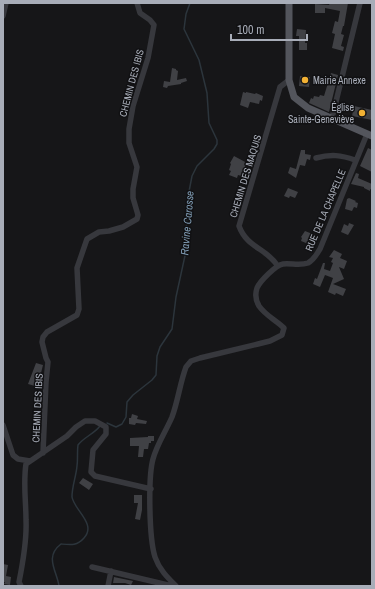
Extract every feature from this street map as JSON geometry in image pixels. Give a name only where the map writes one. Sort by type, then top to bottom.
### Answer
[{"type":"main road","points":[[289,3],[289,80],[294,97],[308,108],[371,135]]},
{"type":"street","points":[[3,16],[6,3]]},
{"type":"street","name":"CHEMIN DES IBIS","points":[[44,453],[48,362],[42,337],[47,332],[76,315],[79,309],[77,268],[87,239],[98,232],[109,231],[130,223],[137,219],[138,215],[133,198],[137,167],[129,143],[129,129],[133,106],[148,58],[154,25],[140,13],[137,3]]},
{"type":"street","points":[[332,118],[360,3]]},
{"type":"street","name":"CHEMIN DES MAQUIS","points":[[278,266],[273,259],[250,243],[242,234],[239,226],[280,87],[289,80]]},
{"type":"street","name":"RUE DE LA CHAPELLE","points":[[278,266],[283,264],[306,263],[314,258],[320,249],[355,160],[371,135]]},
{"type":"street","name":"RUE DE LA CHAPELLE","points":[[316,158],[335,154],[343,155],[355,160]]},
{"type":"street","points":[[176,586],[164,574],[155,557],[151,536],[151,489],[153,460],[172,417],[180,382],[186,367],[191,361],[270,341],[282,335],[284,328],[264,313],[258,304],[256,297],[257,288],[278,266]]},
{"type":"street","points":[[19,585],[25,545],[26,520],[24,476],[26,464],[67,436],[76,427],[85,421],[95,421],[106,427],[106,434],[93,450],[91,472],[95,476],[151,489]]},
{"type":"street","points":[[3,425],[13,455],[18,459],[30,461]]},
{"type":"street","points":[[92,567],[111,570],[144,580],[172,586]]},
{"type":"street","points":[[108,586],[111,570]]},
{"type":"building","points":[[330,3],[348,3],[341,34],[344,35],[341,46],[344,47],[343,51],[332,48],[335,34],[332,33],[335,21],[338,22],[340,11],[325,8],[325,13],[315,13],[315,4],[329,5]]},
{"type":"building","points":[[297,29],[306,30],[305,43],[307,43],[307,50],[299,50],[299,36],[296,36]]},
{"type":"building","points":[[172,68],[178,71],[177,80],[186,78],[187,81],[181,84],[168,86],[167,88],[163,87],[164,81],[170,82]]},
{"type":"building","points":[[331,73],[338,75],[329,112],[309,103],[311,98],[313,99],[314,96],[324,96]]},
{"type":"building","name":"Mairie Annexe","points":[[300,76],[310,77],[309,87],[299,86]]},
{"type":"building","points":[[243,92],[256,93],[263,96],[262,101],[260,100],[259,104],[250,102],[248,108],[240,105]]},
{"type":"building","name":"Église Sainte-Geneviève","points":[[354,106],[372,110],[372,120],[352,116]]},
{"type":"building","points":[[368,148],[372,150],[372,172],[360,166]]},
{"type":"building","points":[[301,150],[305,150],[305,154],[311,155],[310,160],[307,159],[305,166],[300,165],[296,178],[288,173],[290,167],[296,169]]},
{"type":"building","points":[[234,156],[247,163],[243,170],[247,172],[245,177],[238,175],[237,178],[229,175],[231,171],[229,170],[230,163]]},
{"type":"building","points":[[356,173],[359,174],[358,178],[372,184],[372,190],[370,189],[370,191],[364,187],[351,184]]},
{"type":"building","points":[[288,188],[298,192],[295,198],[284,196]]},
{"type":"building","points":[[349,198],[358,203],[357,208],[354,207],[352,211],[345,209],[347,199]]},
{"type":"building","points":[[349,223],[354,225],[348,235],[341,232],[344,224],[348,226]]},
{"type":"building","points":[[305,231],[315,235],[311,245],[301,241],[301,237]]},
{"type":"building","points":[[334,250],[342,254],[340,258],[347,261],[344,269],[339,267],[344,279],[333,284],[346,289],[343,296],[328,292],[333,278],[325,275],[320,287],[313,284],[315,278],[317,279],[323,263],[325,263],[324,269],[330,271],[333,258],[329,257]]},
{"type":"building","points":[[36,363],[43,365],[35,386],[28,384]]},
{"type":"building","points":[[132,414],[138,416],[137,419],[147,421],[146,424],[129,424],[129,418],[131,418]]},
{"type":"building","points":[[154,436],[154,441],[149,443],[148,449],[144,449],[143,457],[138,457],[139,446],[130,446],[130,438]]},
{"type":"building","points":[[83,478],[93,484],[89,490],[79,483]]},
{"type":"building","points":[[134,495],[142,495],[140,520],[135,519],[138,503],[134,503]]},
{"type":"building","points":[[3,564],[8,565],[6,576],[11,577],[10,585],[4,584],[5,582],[3,582]]},
{"type":"building","points":[[114,577],[133,581],[131,585],[125,583],[113,583]]},
{"type":"waterway","name":"Ravine Carosse","points":[[107,423],[116,427],[122,424],[126,417],[127,402],[156,375],[157,356],[160,347],[172,329],[176,297],[186,251],[187,202],[192,176],[197,166],[217,144],[217,140],[209,123],[207,93],[199,60],[184,29],[186,14],[190,3]]},
{"type":"waterway","name":"Ravine Carosse","points":[[59,586],[52,559],[53,554],[61,544],[71,545],[81,541],[87,533],[88,528],[84,517],[72,497],[77,466],[78,445],[100,426]]},
{"type":"place","name":"Mairie Annexe","points":[[305,80]]},
{"type":"place","name":"Église Sainte-Geneviève","points":[[362,113]]}]
